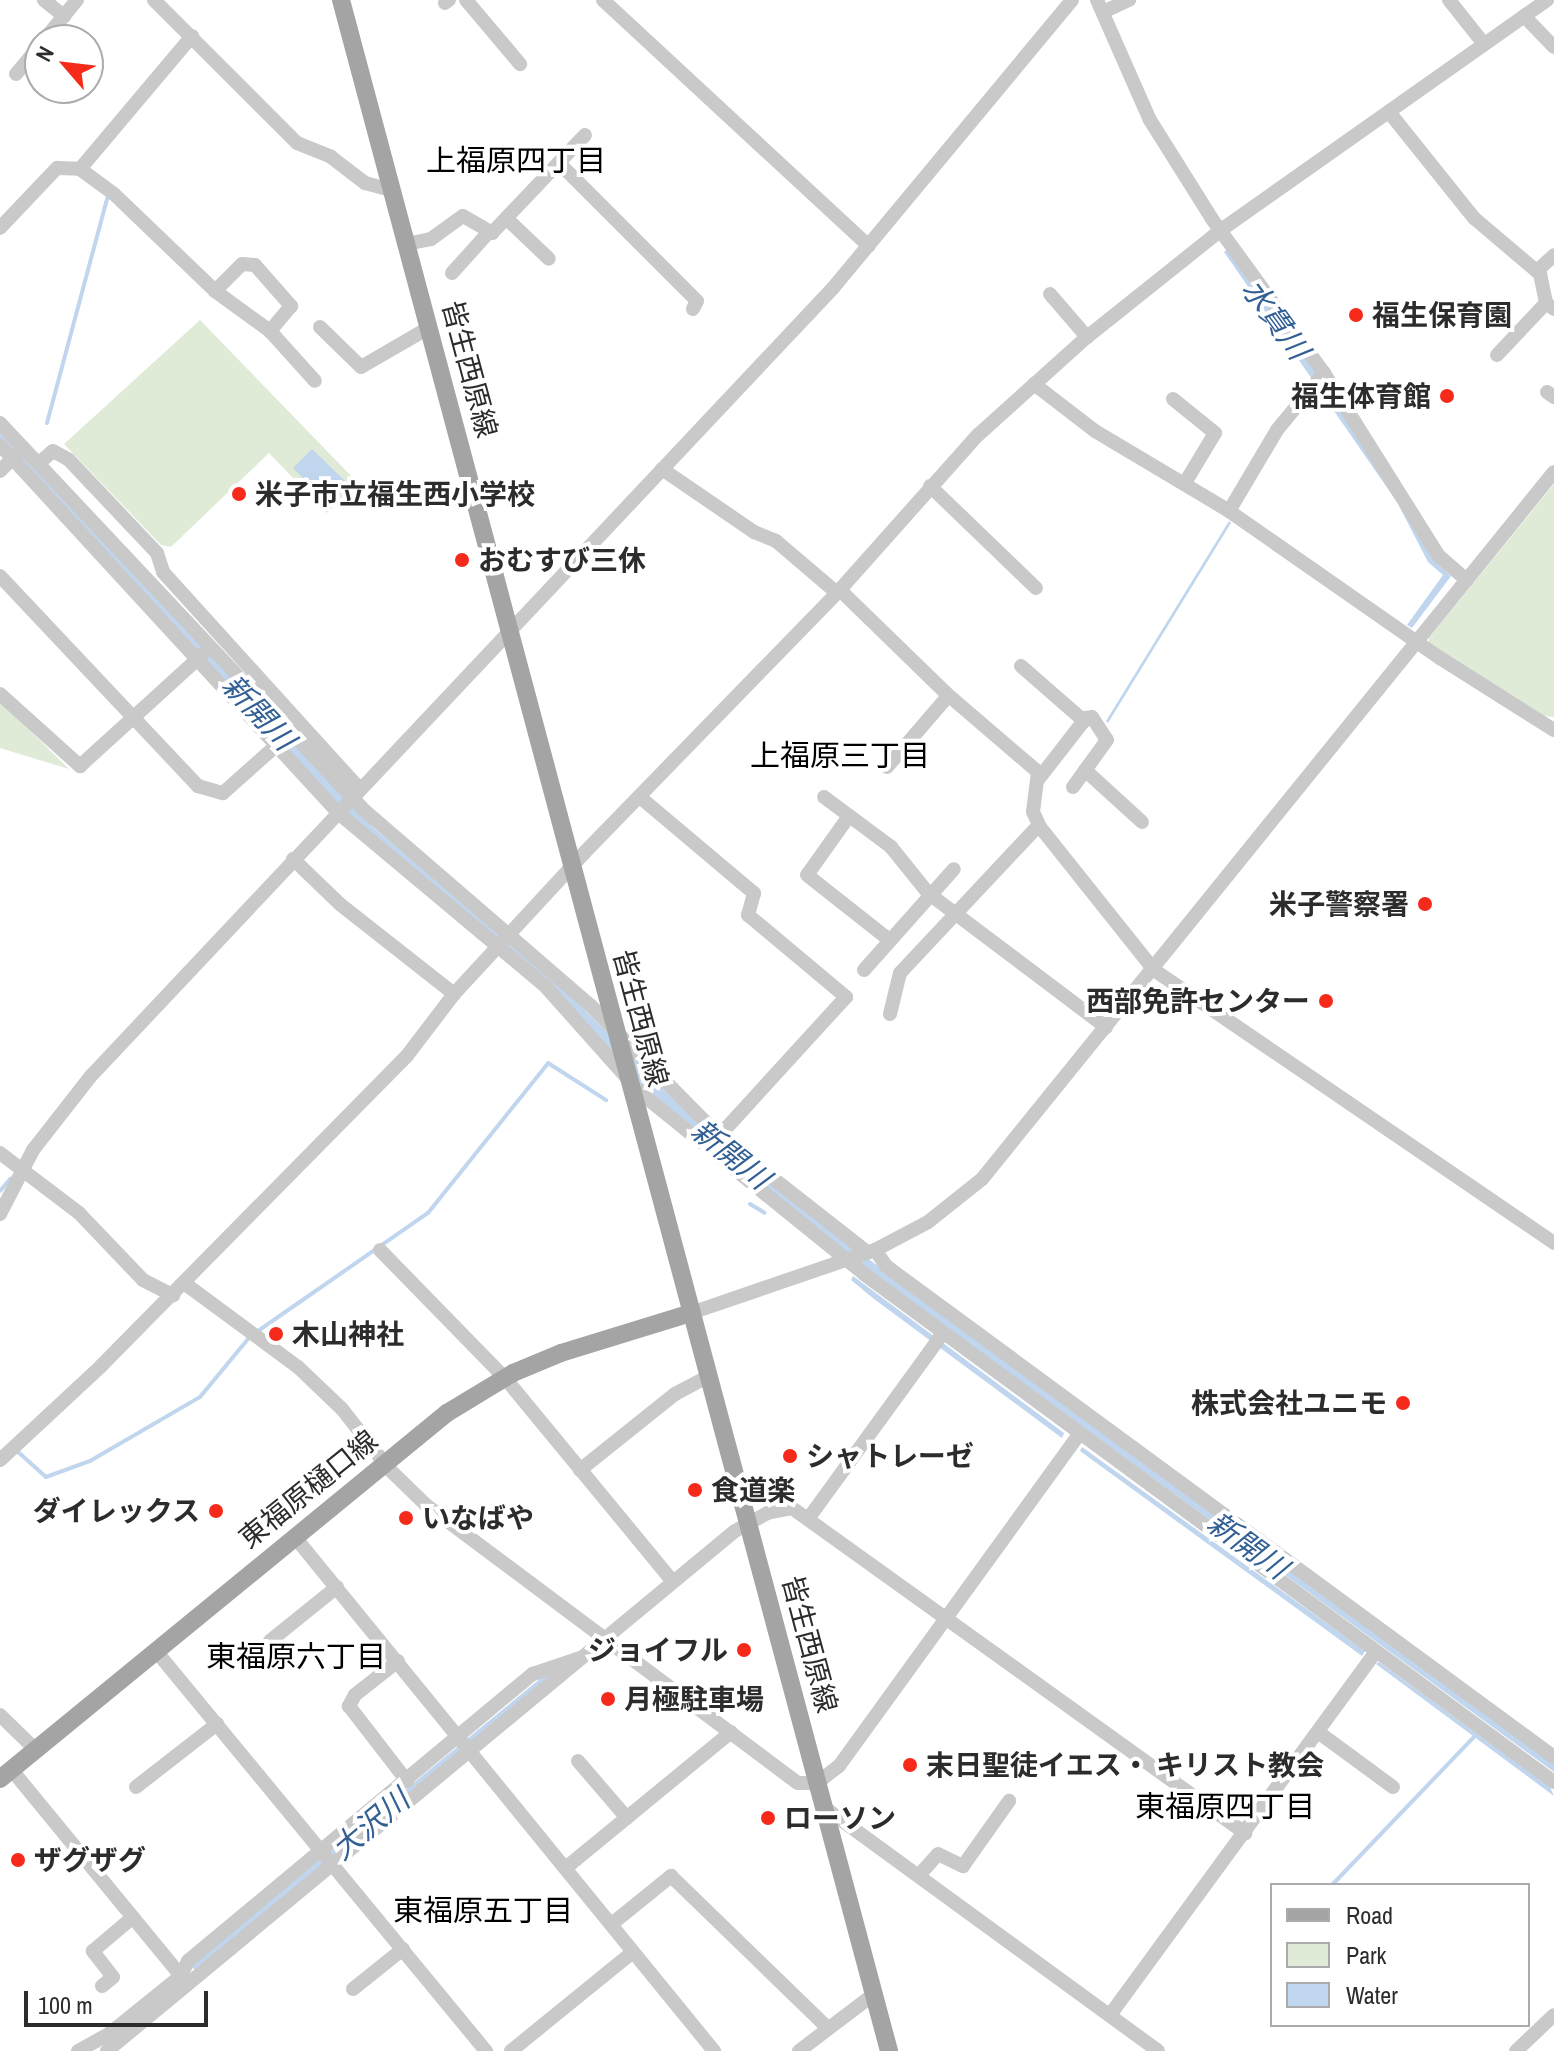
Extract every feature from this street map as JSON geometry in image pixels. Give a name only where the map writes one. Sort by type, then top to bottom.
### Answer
[{"type":"main road","name":"皆生西原線","points":[[341,0],[512,629],[615,1034],[889,2051]]},
{"type":"main road","name":"東福原樋口線","points":[[6,1774],[447,1413],[505,1378],[561,1353],[691,1313]]},
{"type":"street","points":[[44,0],[64,16]]},
{"type":"street","points":[[57,24],[77,0]]},
{"type":"street","points":[[154,0],[297,143],[331,157],[365,183],[391,190]]},
{"type":"street","points":[[466,0],[520,64]]},
{"type":"street","points":[[603,0],[869,246]]},
{"type":"street","points":[[0,1214],[23,1167],[90,1077],[869,246],[1072,0]]},
{"type":"street","points":[[1129,0],[1100,6],[1150,120],[1439,556],[1467,580]]},
{"type":"street","points":[[1449,0],[1484,44]]},
{"type":"street","points":[[0,1460],[173,1295],[406,1057],[454,994],[573,866],[838,592],[930,486],[1034,384],[1087,337],[1221,230],[1547,0]]},
{"type":"street","points":[[1524,16],[1554,47]]},
{"type":"street","points":[[80,169],[192,36]]},
{"type":"street","points":[[16,74],[24,64]]},
{"type":"street","points":[[1389,112],[1474,218],[1537,271],[1550,306],[1497,355]]},
{"type":"street","points":[[452,273],[585,135]]},
{"type":"street","points":[[559,163],[697,301],[693,309]]},
{"type":"street","points":[[0,228],[57,168],[80,169],[114,194],[215,291],[270,331],[315,381]]},
{"type":"street","points":[[406,244],[431,239],[463,216],[488,233]]},
{"type":"street","points":[[506,218],[549,259]]},
{"type":"street","points":[[1537,271],[1554,255]]},
{"type":"street","points":[[215,291],[242,264],[255,265],[291,306],[270,331]]},
{"type":"street","points":[[1050,294],[1087,337]]},
{"type":"street","points":[[320,327],[361,367],[430,327]]},
{"type":"street","points":[[1229,511],[1277,430],[1320,378]]},
{"type":"street","points":[[1034,384],[1108,440],[1229,511],[1416,640],[1554,730]]},
{"type":"street","points":[[1173,399],[1215,433],[1185,483]]},
{"type":"street","points":[[0,423],[18,453],[204,653],[356,793]]},
{"type":"street","points":[[0,445],[39,463],[337,812],[504,941],[615,1034],[719,1136],[886,1266],[1554,1757]]},
{"type":"street","points":[[39,463],[53,451],[69,460],[157,553],[163,572],[409,853],[504,941],[628,1079],[847,1260],[943,1333],[1554,1782]]},
{"type":"street","points":[[0,471],[18,453]]},
{"type":"street","points":[[662,469],[754,532],[776,541],[838,592],[948,696],[1022,753],[1038,772],[1033,812],[1039,825],[1154,970],[1554,1243]]},
{"type":"street","points":[[691,1313],[869,1252],[967,1194],[1154,970],[1554,472]]},
{"type":"street","points":[[930,486],[1036,588]]},
{"type":"street","points":[[0,576],[191,781],[218,793],[229,789],[278,744]]},
{"type":"street","points":[[0,694],[80,766],[204,653]]},
{"type":"street","points":[[1021,666],[1084,721],[1096,720],[1107,740],[1073,787]]},
{"type":"street","points":[[887,767],[948,696]]},
{"type":"street","points":[[1037,782],[1084,721]]},
{"type":"street","points":[[1085,770],[1142,822]]},
{"type":"street","points":[[824,797],[891,847],[928,894],[958,913],[1106,1027]]},
{"type":"street","points":[[641,798],[754,893],[748,915],[846,997],[719,1136]]},
{"type":"street","points":[[849,816],[807,875],[888,939]]},
{"type":"street","points":[[890,1014],[900,973],[1039,825]]},
{"type":"street","points":[[293,859],[341,905],[454,994]]},
{"type":"street","points":[[864,970],[928,894],[954,869]]},
{"type":"street","points":[[0,1153],[23,1167],[79,1213],[143,1280],[173,1295]]},
{"type":"street","points":[[380,1250],[505,1378],[673,1582]]},
{"type":"street","points":[[184,1283],[298,1367],[342,1409],[384,1463],[426,1505],[798,1783],[817,1783],[839,1766],[1079,1435]]},
{"type":"street","points":[[808,1519],[943,1333]]},
{"type":"street","points":[[580,1470],[675,1394],[709,1376]]},
{"type":"street","points":[[78,2051],[109,2034],[184,1980],[333,1864],[748,1522],[792,1508],[1245,1833]]},
{"type":"street","points":[[294,1536],[568,1866],[714,2051]]},
{"type":"street","points":[[270,1641],[337,1587]]},
{"type":"street","points":[[156,1651],[486,2051]]},
{"type":"street","points":[[1110,2015],[1376,1652]]},
{"type":"street","points":[[107,2051],[184,1980],[188,1961],[461,1738],[533,1674],[583,1658]]},
{"type":"street","points":[[398,1661],[355,1695],[349,1706],[407,1781]]},
{"type":"street","points":[[0,1715],[35,1749]]},
{"type":"street","points":[[136,1787],[217,1724]]},
{"type":"street","points":[[568,1866],[731,1732]]},
{"type":"street","points":[[1318,1732],[1393,1787]]},
{"type":"street","points":[[578,1761],[627,1818]]},
{"type":"street","points":[[6,1774],[133,1917],[184,1980]]},
{"type":"street","points":[[921,1873],[938,1854],[963,1866],[1009,1801]]},
{"type":"street","points":[[825,1808],[921,1873],[1158,2051]]},
{"type":"street","points":[[613,1923],[671,1876],[827,2027]]},
{"type":"street","points":[[102,1986],[113,1977],[93,1951],[133,1917]]},
{"type":"street","points":[[353,1989],[403,1949]]},
{"type":"street","points":[[511,2051],[633,1952]]},
{"type":"street","points":[[799,2051],[874,1994]]},
{"type":"street","points":[[1516,2051],[1554,2015]]},
{"type":"green space","points":[[200,320],[357,482],[327,513],[269,453],[171,547],[161,545],[64,444]]},
{"type":"green space","points":[[1554,484],[1554,717],[1538,715],[1429,644],[1429,638]]},
{"type":"green space","points":[[0,701],[69,769],[0,748]]},
{"type":"water","name":"水貫川","points":[[1228,249],[1306,355],[1437,563],[1451,576],[1412,628],[1407,625],[1443,575],[1428,562],[1397,502],[1224,252]]},
{"type":"water","name":"新開川","points":[[0,429],[375,829],[566,991],[702,1128],[874,1263],[1554,1762],[1554,1772],[870,1271],[656,1101],[611,1054],[332,800],[0,440]]},
{"type":"water","points":[[312,449],[345,481],[326,501],[293,468]]},
{"type":"water","points":[[1229,521],[1231,523],[1108,723],[1106,721]]},
{"type":"water","points":[[853,1276],[1064,1433],[1062,1438],[874,1299],[851,1280]]},
{"type":"water","points":[[1082,1447],[1365,1651],[1362,1656],[1080,1451]]},
{"type":"water","points":[[1379,1662],[1550,1787],[1554,1796],[1376,1664]]},
{"type":"water","name":"大沢川","points":[[547,1673],[552,1679],[197,1972],[191,1966]]},
{"type":"waterway","points":[[47,423],[107,199]]},
{"type":"waterway","points":[[258,1331],[428,1213],[548,1063],[606,1100]]},
{"type":"waterway","points":[[0,1191],[10,1179]]},
{"type":"waterway","name":"新開川","points":[[750,1204],[765,1213]]},
{"type":"waterway","points":[[17,1451],[46,1477],[90,1461],[200,1397],[248,1339]]},
{"type":"waterway","points":[[1334,1883],[1476,1735]]},
{"type":"place","name":"福生保育園","points":[[1356,315]]},
{"type":"place","name":"福生体育館","points":[[1447,396]]},
{"type":"place","name":"米子市立福生西小学校","points":[[239,494]]},
{"type":"place","name":"おむすび三休","points":[[462,560]]},
{"type":"place","name":"米子警察署","points":[[1425,904]]},
{"type":"place","name":"西部免許センター","points":[[1326,1001]]},
{"type":"place","name":"木山神社","points":[[276,1334]]},
{"type":"place","name":"株式会社ユニモ","points":[[1403,1403]]},
{"type":"place","name":"シャトレーゼ","points":[[790,1456]]},
{"type":"place","name":"食道楽","points":[[695,1490]]},
{"type":"place","name":"ダイレックス","points":[[216,1511]]},
{"type":"place","name":"いなばや","points":[[406,1518]]},
{"type":"place","name":"ジョイフル","points":[[744,1650]]},
{"type":"place","name":"月極駐車場","points":[[608,1699]]},
{"type":"place","name":"末日聖徒イエス・ キリスト教会","points":[[910,1765]]},
{"type":"place","name":"ローソン","points":[[768,1818]]},
{"type":"place","name":"ザグザグ","points":[[18,1860]]},
{"type":"district","name":"上福原四丁目","points":[[516,160]]},
{"type":"district","name":"上福原三丁目","points":[[840,755]]},
{"type":"district","name":"東福原六丁目","points":[[296,1656]]},
{"type":"district","name":"東福原四丁目","points":[[1225,1806]]},
{"type":"district","name":"東福原五丁目","points":[[483,1910]]}]
